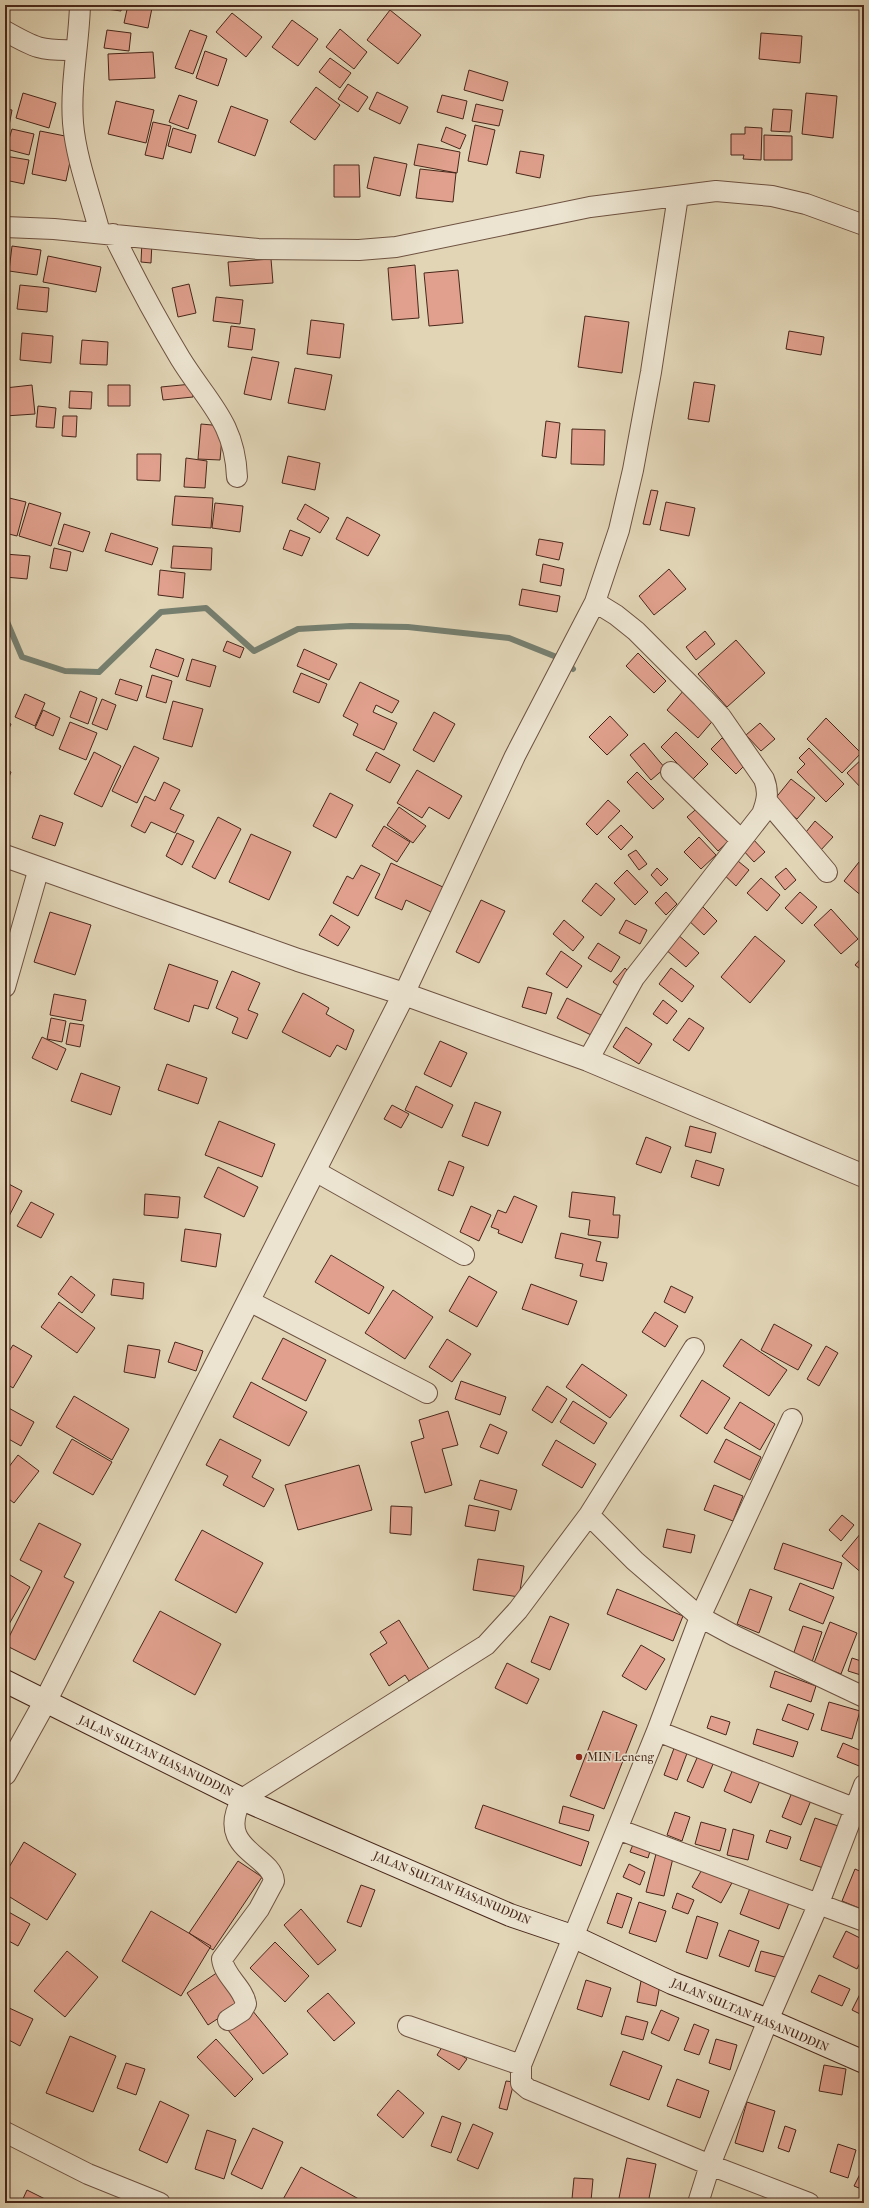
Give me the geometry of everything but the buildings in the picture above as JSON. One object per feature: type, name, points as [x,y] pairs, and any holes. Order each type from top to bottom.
[{"type":"street","points":[[80,5],[79,33],[76,50],[74,126],[107,234],[187,369],[210,400],[229,432],[236,459],[237,477]]},
{"type":"street","points":[[5,31],[33,47],[50,50],[76,50]]},
{"type":"street","points":[[5,227],[107,234],[258,249],[359,250],[396,247],[590,207],[716,192],[772,196],[806,204],[864,225]]},
{"type":"street","points":[[5,1774],[45,1702],[315,1171],[404,994],[515,756],[595,602],[619,530],[633,470],[651,372],[678,196]]},
{"type":"street","points":[[588,1060],[634,978],[762,814],[767,801],[767,788],[764,779],[721,717],[636,631],[616,615],[595,602]]},
{"type":"street","points":[[671,772],[741,840]]},
{"type":"street","points":[[767,801],[827,872]]},
{"type":"street","points":[[5,856],[298,960],[404,994],[588,1060],[864,1176]]},
{"type":"street","points":[[5,987],[39,868]]},
{"type":"street","points":[[315,1171],[464,1255]]},
{"type":"street","points":[[249,1301],[427,1393]]},
{"type":"street","points":[[228,2020],[242,2011],[246,2004],[242,1991],[226,1969],[222,1959],[259,1909],[274,1881],[273,1876],[268,1869],[249,1853],[240,1841],[235,1817],[236,1810],[242,1799],[486,1645],[518,1610],[589,1515],[694,1348]]},
{"type":"street","points":[[792,1419],[700,1616],[657,1731],[572,1936],[521,2065],[521,2083],[528,2089],[710,2166],[809,2203]]},
{"type":"street","points":[[589,1515],[635,1561],[700,1616],[735,1636],[864,1697]]},
{"type":"street","name":"JALAN SULTAN HASANUDDIN","points":[[5,1682],[242,1799],[510,1915],[572,1936],[672,1983],[768,2020],[864,2062]]},
{"type":"street","points":[[657,1731],[859,1810]]},
{"type":"street","points":[[698,2203],[710,2166],[768,2020],[859,1810],[864,1785]]},
{"type":"street","points":[[616,1829],[864,1920]]},
{"type":"street","points":[[408,2026],[521,2065]]},
{"type":"street","points":[[5,2132],[88,2174],[160,2203]]},
{"type":"waterway","points":[[5,617],[22,657],[65,671],[99,672],[161,612],[206,608],[254,651],[298,629],[351,626],[408,627],[509,638],[564,660],[573,669]]},
{"type":"place","name":"MIN Leneng","points":[[579,1757]]}]
